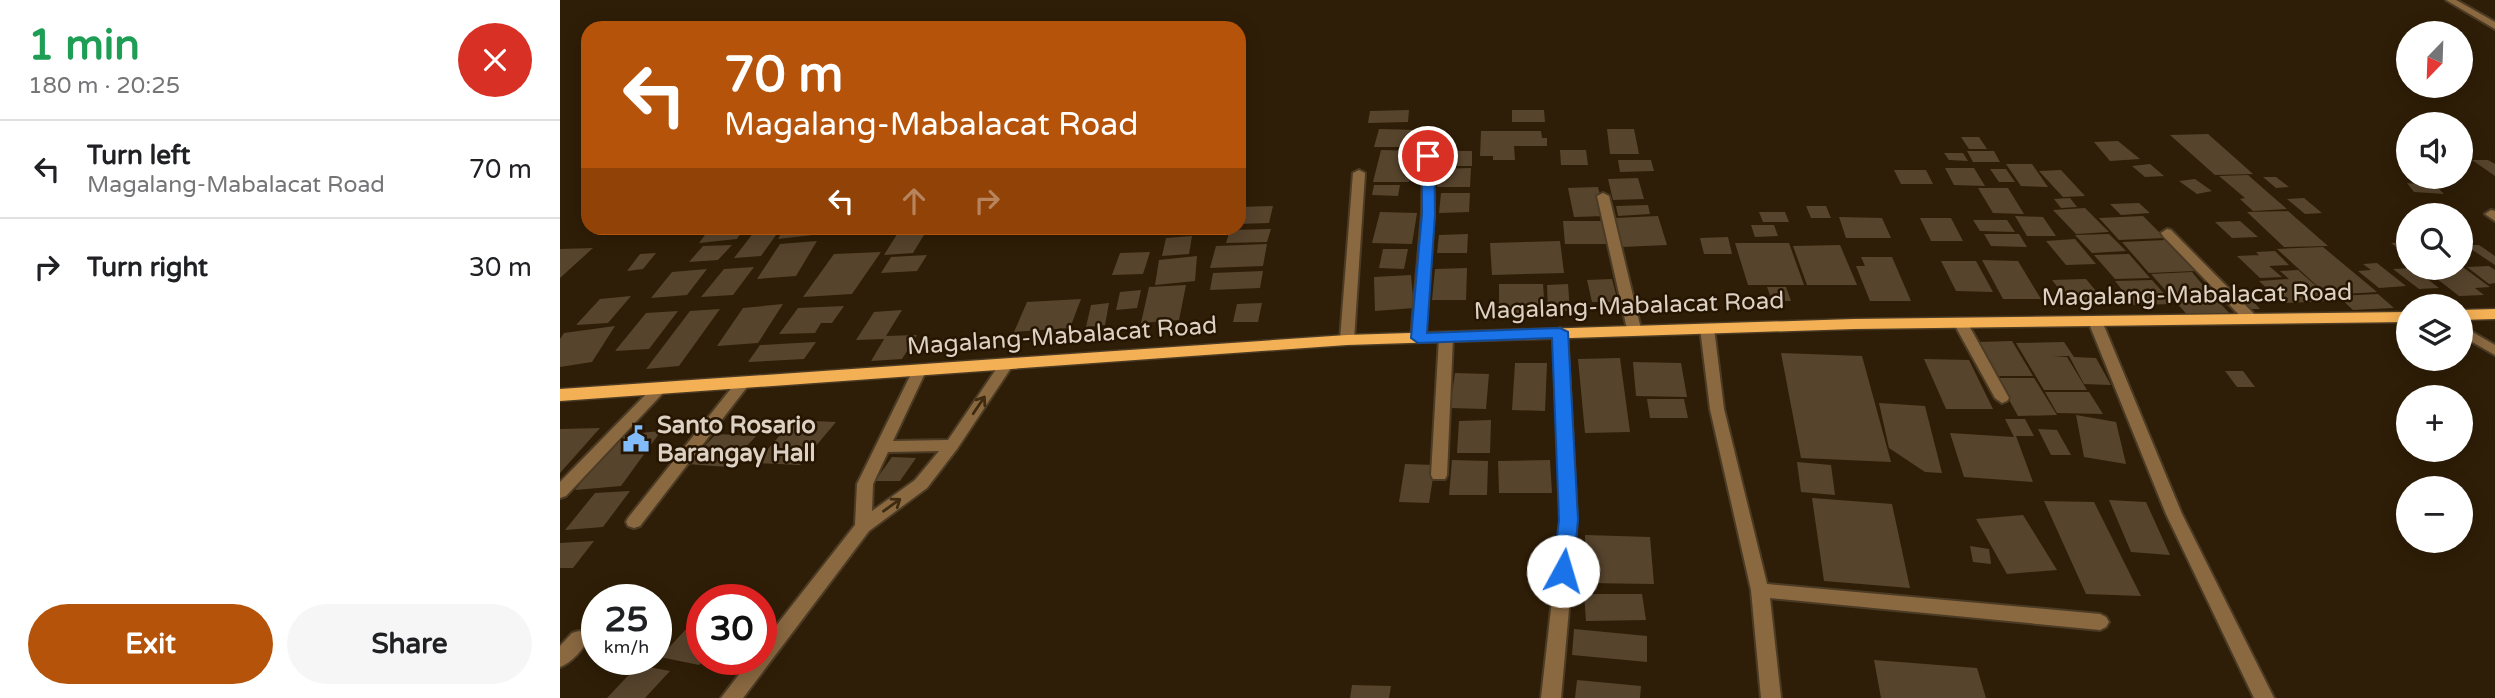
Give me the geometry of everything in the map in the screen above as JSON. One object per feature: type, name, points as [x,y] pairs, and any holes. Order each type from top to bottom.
[{"type":"main road","points":[[2473,315],[2495,314]]},
{"type":"main road","name":"Magalang-Mabalacat Road","points":[[560,395],[1347,340],[1634,329],[2396,317]]},
{"type":"street","points":[[2450,0],[2495,26]]},
{"type":"street","points":[[1418,338],[1428,214],[1428,156]]},
{"type":"street","points":[[1347,340],[1359,173]]},
{"type":"street","points":[[1604,196],[1634,329]]},
{"type":"street","points":[[2166,233],[2252,320]]},
{"type":"street","points":[[2095,321],[2174,514],[2264,698]]},
{"type":"street","points":[[1960,322],[2002,398]]},
{"type":"street","points":[[1707,328],[1717,408],[1760,590],[1771,698]]},
{"type":"street","points":[[1551,698],[1569,520],[1560,332]]},
{"type":"street","points":[[1439,475],[1446,337]]},
{"type":"street","points":[[2473,337],[2495,351]]},
{"type":"street","points":[[777,639],[863,526],[921,484],[953,445],[1006,365]]},
{"type":"street","points":[[863,526],[864,484],[919,371]]},
{"type":"street","points":[[634,522],[742,384]]},
{"type":"street","points":[[560,492],[658,390]]},
{"type":"street","points":[[883,447],[953,445]]},
{"type":"street","points":[[1760,590],[2099,622]]},
{"type":"street","points":[[560,659],[569,641]]},
{"type":"street","points":[[731,698],[749,675]]},
{"type":"building","points":[[1409,110],[1408,122],[1368,123],[1370,111]]},
{"type":"building","points":[[1512,110],[1544,110],[1545,122],[1512,122]]},
{"type":"building","points":[[1421,128],[1440,128],[1436,148],[1416,148]]},
{"type":"building","points":[[1379,129],[1417,130],[1414,147],[1374,147]]},
{"type":"building","points":[[1607,129],[1634,129],[1639,154],[1610,154]]},
{"type":"building","points":[[1481,131],[1541,131],[1542,138],[1547,138],[1547,146],[1514,146],[1515,160],[1493,160],[1493,156],[1480,156]]},
{"type":"building","points":[[2208,134],[2253,174],[2215,175],[2170,135]]},
{"type":"building","points":[[1961,137],[1979,137],[1987,149],[1969,149]]},
{"type":"building","points":[[2118,141],[2140,159],[2110,161],[2094,142]]},
{"type":"building","points":[[1381,150],[1416,151],[1409,182],[1373,182]]},
{"type":"building","points":[[1560,150],[1586,150],[1588,165],[1561,165]]},
{"type":"building","points":[[1438,151],[1472,151],[1472,166],[1437,166]]},
{"type":"building","points":[[1967,151],[1994,151],[2000,162],[1973,162]]},
{"type":"building","points":[[1944,153],[1963,153],[1968,161],[1949,160]]},
{"type":"building","points":[[1618,160],[1651,160],[1654,171],[1620,172]]},
{"type":"building","points":[[2473,160],[2488,160],[2495,164],[2495,176]]},
{"type":"building","points":[[2006,164],[2032,164],[2048,187],[2021,186]]},
{"type":"building","points":[[2150,164],[2164,176],[2145,177],[2132,166]]},
{"type":"building","points":[[1471,168],[1470,187],[1437,187],[1439,169]]},
{"type":"building","points":[[1945,168],[1974,168],[1985,186],[1954,185]]},
{"type":"building","points":[[1990,169],[2006,169],[2015,182],[1999,182]]},
{"type":"building","points":[[1894,170],[1926,170],[1933,184],[1901,184]]},
{"type":"building","points":[[2061,170],[2085,196],[2063,197],[2039,171]]},
{"type":"building","points":[[2248,175],[2287,209],[2253,211],[2240,199],[2245,198],[2219,176]]},
{"type":"building","points":[[2263,177],[2276,177],[2289,187],[2276,188]]},
{"type":"building","points":[[1638,178],[1644,199],[1613,200],[1608,179]]},
{"type":"building","points":[[2195,179],[2212,191],[2197,194],[2179,181]]},
{"type":"building","points":[[1374,185],[1400,185],[1398,196],[1372,195]]},
{"type":"building","points":[[1598,187],[1605,216],[1574,217],[1568,188]]},
{"type":"building","points":[[1978,188],[2008,188],[2024,214],[1993,213]]},
{"type":"building","points":[[2412,189],[2439,189],[2444,194],[2414,192]]},
{"type":"building","points":[[1441,193],[1470,193],[1469,212],[1439,213]]},
{"type":"building","points":[[2070,198],[2077,207],[2061,208],[2054,199]]},
{"type":"building","points":[[2304,198],[2322,213],[2305,214],[2287,199]]},
{"type":"building","points":[[2139,203],[2150,213],[2121,215],[2110,204]]},
{"type":"building","points":[[1648,205],[1650,214],[1618,216],[1616,206]]},
{"type":"building","points":[[1273,206],[1269,223],[1246,224],[1246,207]]},
{"type":"building","points":[[1806,206],[1826,206],[1831,218],[1811,218]]},
{"type":"building","points":[[2085,208],[2109,232],[2076,234],[2053,210]]},
{"type":"building","points":[[2288,211],[2328,246],[2284,247],[2247,212]]},
{"type":"building","points":[[1380,212],[1417,213],[1412,244],[1372,243]]},
{"type":"building","points":[[1759,212],[1785,212],[1789,222],[1763,222]]},
{"type":"building","points":[[1658,216],[1667,245],[1622,247],[1615,218]]},
{"type":"building","points":[[2015,216],[2043,217],[2056,236],[2027,236]]},
{"type":"building","points":[[2143,216],[2165,238],[2119,240],[2099,218]]},
{"type":"building","points":[[1839,217],[1882,218],[1891,238],[1846,238]]},
{"type":"building","points":[[1920,218],[1951,218],[1963,241],[1931,241]]},
{"type":"building","points":[[1973,220],[2007,220],[2015,232],[1980,231]]},
{"type":"building","points":[[1563,221],[1605,221],[1608,244],[1565,244]]},
{"type":"building","points":[[2240,221],[2258,237],[2232,238],[2215,222]]},
{"type":"building","points":[[1751,225],[1774,225],[1778,236],[1755,237]]},
{"type":"building","points":[[1271,229],[1267,242],[1226,243],[1228,235],[1246,235],[1246,230]]},
{"type":"building","points":[[1468,234],[1467,253],[1437,253],[1439,235]]},
{"type":"building","points":[[1984,234],[2019,234],[2027,247],[1991,246]]},
{"type":"building","points":[[2109,234],[2126,251],[2092,253],[2075,235]]},
{"type":"building","points":[[705,235],[740,235],[737,239],[699,243]]},
{"type":"building","points":[[752,235],[776,235],[761,256],[734,258]]},
{"type":"building","points":[[780,235],[812,235],[778,239]]},
{"type":"building","points":[[896,235],[924,235],[913,253],[884,255]]},
{"type":"building","points":[[1192,236],[1189,254],[1162,256],[1166,238]]},
{"type":"building","points":[[1728,237],[1732,254],[1704,254],[1700,238]]},
{"type":"building","points":[[2075,239],[2096,264],[2066,265],[2046,241]]},
{"type":"building","points":[[2165,240],[2195,271],[2149,273],[2122,242]]},
{"type":"building","points":[[817,241],[796,276],[757,279],[780,244]]},
{"type":"building","points":[[1560,241],[1564,273],[1492,275],[1490,243]]},
{"type":"building","points":[[1735,243],[1789,243],[1804,285],[1748,285]]},
{"type":"building","points":[[1267,244],[1263,266],[1210,268],[1216,246]]},
{"type":"building","points":[[732,245],[718,260],[689,262],[703,246]]},
{"type":"building","points":[[1840,245],[1857,285],[1807,285],[1793,246]]},
{"type":"building","points":[[2473,245],[2479,245],[2495,256],[2495,265],[2473,250]]},
{"type":"building","points":[[2323,247],[2377,292],[2327,295],[2277,249]]},
{"type":"building","points":[[593,248],[560,278],[560,249]]},
{"type":"building","points":[[1383,249],[1408,249],[1404,269],[1379,268]]},
{"type":"building","points":[[2275,251],[2289,265],[2269,266],[2282,277],[2260,278],[2237,256],[2259,255],[2256,252]]},
{"type":"building","points":[[881,252],[852,294],[803,297],[834,254]]},
{"type":"building","points":[[1150,252],[1143,274],[1112,275],[1120,253]]},
{"type":"building","points":[[656,253],[643,269],[627,271],[640,254]]},
{"type":"building","points":[[2129,254],[2150,278],[2115,279],[2094,255]]},
{"type":"building","points":[[927,255],[917,271],[881,273],[891,257]]},
{"type":"building","points":[[1197,256],[1195,281],[1155,285],[1159,260]]},
{"type":"building","points":[[1861,257],[1892,257],[1911,301],[1870,301],[1856,266],[1865,266]]},
{"type":"building","points":[[1982,260],[2018,261],[2041,299],[2003,299]]},
{"type":"building","points":[[1941,261],[1976,261],[1993,292],[1956,291]]},
{"type":"building","points":[[2377,263],[2406,286],[2379,288],[2358,271],[2371,270],[2363,264]]},
{"type":"building","points":[[2489,266],[2495,270],[2495,283],[2489,284],[2473,272],[2473,267]]},
{"type":"building","points":[[754,267],[733,295],[701,297],[724,269]]},
{"type":"building","points":[[1467,268],[1466,300],[1432,300],[1435,269]]},
{"type":"building","points":[[707,269],[687,295],[651,298],[672,272]]},
{"type":"building","points":[[2298,270],[2333,301],[2283,303],[2259,281],[2289,279],[2280,271]]},
{"type":"building","points":[[1263,271],[1260,288],[1210,290],[1213,273]]},
{"type":"building","points":[[2192,272],[2232,316],[2190,318],[2151,274]]},
{"type":"building","points":[[1411,275],[1414,308],[1375,311],[1374,277]]},
{"type":"building","points":[[2473,275],[2490,287],[2475,288],[2484,295],[2456,294],[2438,280],[2473,280]]},
{"type":"building","points":[[1612,279],[1618,302],[1592,302],[1587,280]]},
{"type":"building","points":[[2086,279],[2106,303],[2071,304],[2052,280]]},
{"type":"building","points":[[2152,280],[2173,304],[2134,305],[2115,281]]},
{"type":"building","points":[[2407,280],[2429,280],[2439,288],[2419,289]]},
{"type":"building","points":[[1499,284],[1543,284],[1545,314],[1499,314]]},
{"type":"building","points":[[1568,284],[1570,311],[1548,311],[1547,285]]},
{"type":"building","points":[[1186,285],[1179,320],[1141,323],[1149,287]]},
{"type":"building","points":[[1767,287],[1786,287],[1791,301],[1772,301]]},
{"type":"building","points":[[1141,290],[1137,308],[1116,310],[1120,292]]},
{"type":"building","points":[[2378,294],[2394,308],[2353,310],[2338,296]]},
{"type":"building","points":[[631,296],[608,323],[576,325],[600,299]]},
{"type":"building","points":[[2233,297],[2249,297],[2260,309],[2244,309]]},
{"type":"building","points":[[1081,299],[1070,328],[1014,332],[1027,302]]},
{"type":"building","points":[[1109,303],[1105,325],[1086,327],[1091,305]]},
{"type":"building","points":[[1262,303],[1258,322],[1233,322],[1237,304]]},
{"type":"building","points":[[783,304],[758,343],[717,346],[743,308]]},
{"type":"building","points":[[844,306],[832,323],[821,323],[815,333],[779,334],[798,308]]},
{"type":"building","points":[[720,309],[679,366],[646,369],[690,311]]},
{"type":"building","points":[[902,310],[884,339],[856,340],[874,312]]},
{"type":"building","points":[[678,311],[649,349],[615,351],[646,313]]},
{"type":"building","points":[[615,326],[592,362],[560,367],[560,339],[564,333]]},
{"type":"building","points":[[917,335],[902,359],[871,361],[886,336]]},
{"type":"building","points":[[2012,341],[2033,376],[1996,376],[1977,342]]},
{"type":"building","points":[[816,342],[804,359],[748,362],[760,345]]},
{"type":"building","points":[[2064,342],[2074,357],[2096,358],[2111,385],[2084,384],[2069,356],[2053,356],[2067,357],[2087,390],[2044,390],[2016,343]]},
{"type":"building","points":[[1781,353],[1862,356],[1891,462],[1801,458]]},
{"type":"building","points":[[1620,358],[1630,432],[1585,433],[1578,359]]},
{"type":"building","points":[[1924,359],[1969,360],[1993,409],[1946,409]]},
{"type":"building","points":[[1633,362],[1681,363],[1687,397],[1636,396]]},
{"type":"building","points":[[1515,363],[1547,363],[1545,411],[1512,410]]},
{"type":"building","points":[[2225,371],[2243,371],[2255,387],[2237,387]]},
{"type":"building","points":[[1455,373],[1489,374],[1486,409],[1450,408]]},
{"type":"building","points":[[1997,378],[2034,378],[2057,415],[2018,416]]},
{"type":"building","points":[[2045,392],[2089,392],[2103,414],[2057,413]]},
{"type":"building","points":[[1647,399],[1684,399],[1688,418],[1650,418]]},
{"type":"building","points":[[1879,403],[1925,406],[1942,473],[1925,472],[1889,448]]},
{"type":"building","points":[[2076,415],[2116,422],[2126,464],[2084,457]]},
{"type":"building","points":[[2005,419],[2025,419],[2034,436],[2016,436],[2033,482],[1964,477],[1950,433],[2014,437]]},
{"type":"building","points":[[793,420],[836,422],[800,465],[756,463]]},
{"type":"building","points":[[1491,420],[1490,453],[1457,453],[1459,421]]},
{"type":"building","points":[[600,428],[560,473],[560,429]]},
{"type":"building","points":[[2038,429],[2057,430],[2071,455],[2051,455]]},
{"type":"building","points":[[661,431],[621,486],[575,490],[618,435]]},
{"type":"building","points":[[716,434],[756,436],[728,467],[687,464]]},
{"type":"building","points":[[892,457],[916,458],[900,481],[875,481]]},
{"type":"building","points":[[1452,460],[1488,461],[1487,495],[1449,495]]},
{"type":"building","points":[[1550,460],[1552,493],[1499,493],[1498,461]]},
{"type":"building","points":[[1797,462],[1831,465],[1835,495],[1801,492]]},
{"type":"building","points":[[1405,464],[1435,465],[1429,503],[1399,502]]},
{"type":"building","points":[[630,491],[603,527],[565,530],[595,493]]},
{"type":"building","points":[[1812,498],[1892,504],[1910,588],[1824,581]]},
{"type":"building","points":[[2109,500],[2146,502],[2170,555],[2131,552]]},
{"type":"building","points":[[2044,501],[2094,502],[2141,596],[2086,594]]},
{"type":"building","points":[[2023,515],[2057,570],[2007,574],[1976,519]]},
{"type":"building","points":[[1585,535],[1650,537],[1654,584],[1585,583]]},
{"type":"building","points":[[594,541],[573,568],[560,568],[560,543]]},
{"type":"building","points":[[1970,546],[1989,549],[1991,564],[1973,562]]},
{"type":"building","points":[[1584,594],[1642,594],[1646,620],[1586,621]]},
{"type":"building","points":[[686,629],[686,662],[672,659],[672,644]]},
{"type":"building","points":[[1574,629],[1647,636],[1647,662],[1572,655]]},
{"type":"building","points":[[1874,660],[1977,668],[1986,698],[1881,698]]},
{"type":"building","points":[[629,675],[666,675],[645,698],[607,698]]},
{"type":"building","points":[[1577,680],[1641,686],[1640,698],[1575,698]]},
{"type":"building","points":[[1352,685],[1391,686],[1389,698],[1350,698]]},
{"type":"place","name":"Santo Rosario Barangay Hall","points":[[636,439]]},
{"type":"route","points":[[1428,156],[1428,214],[1418,338],[1560,332],[1569,520],[1563,571]]}]
